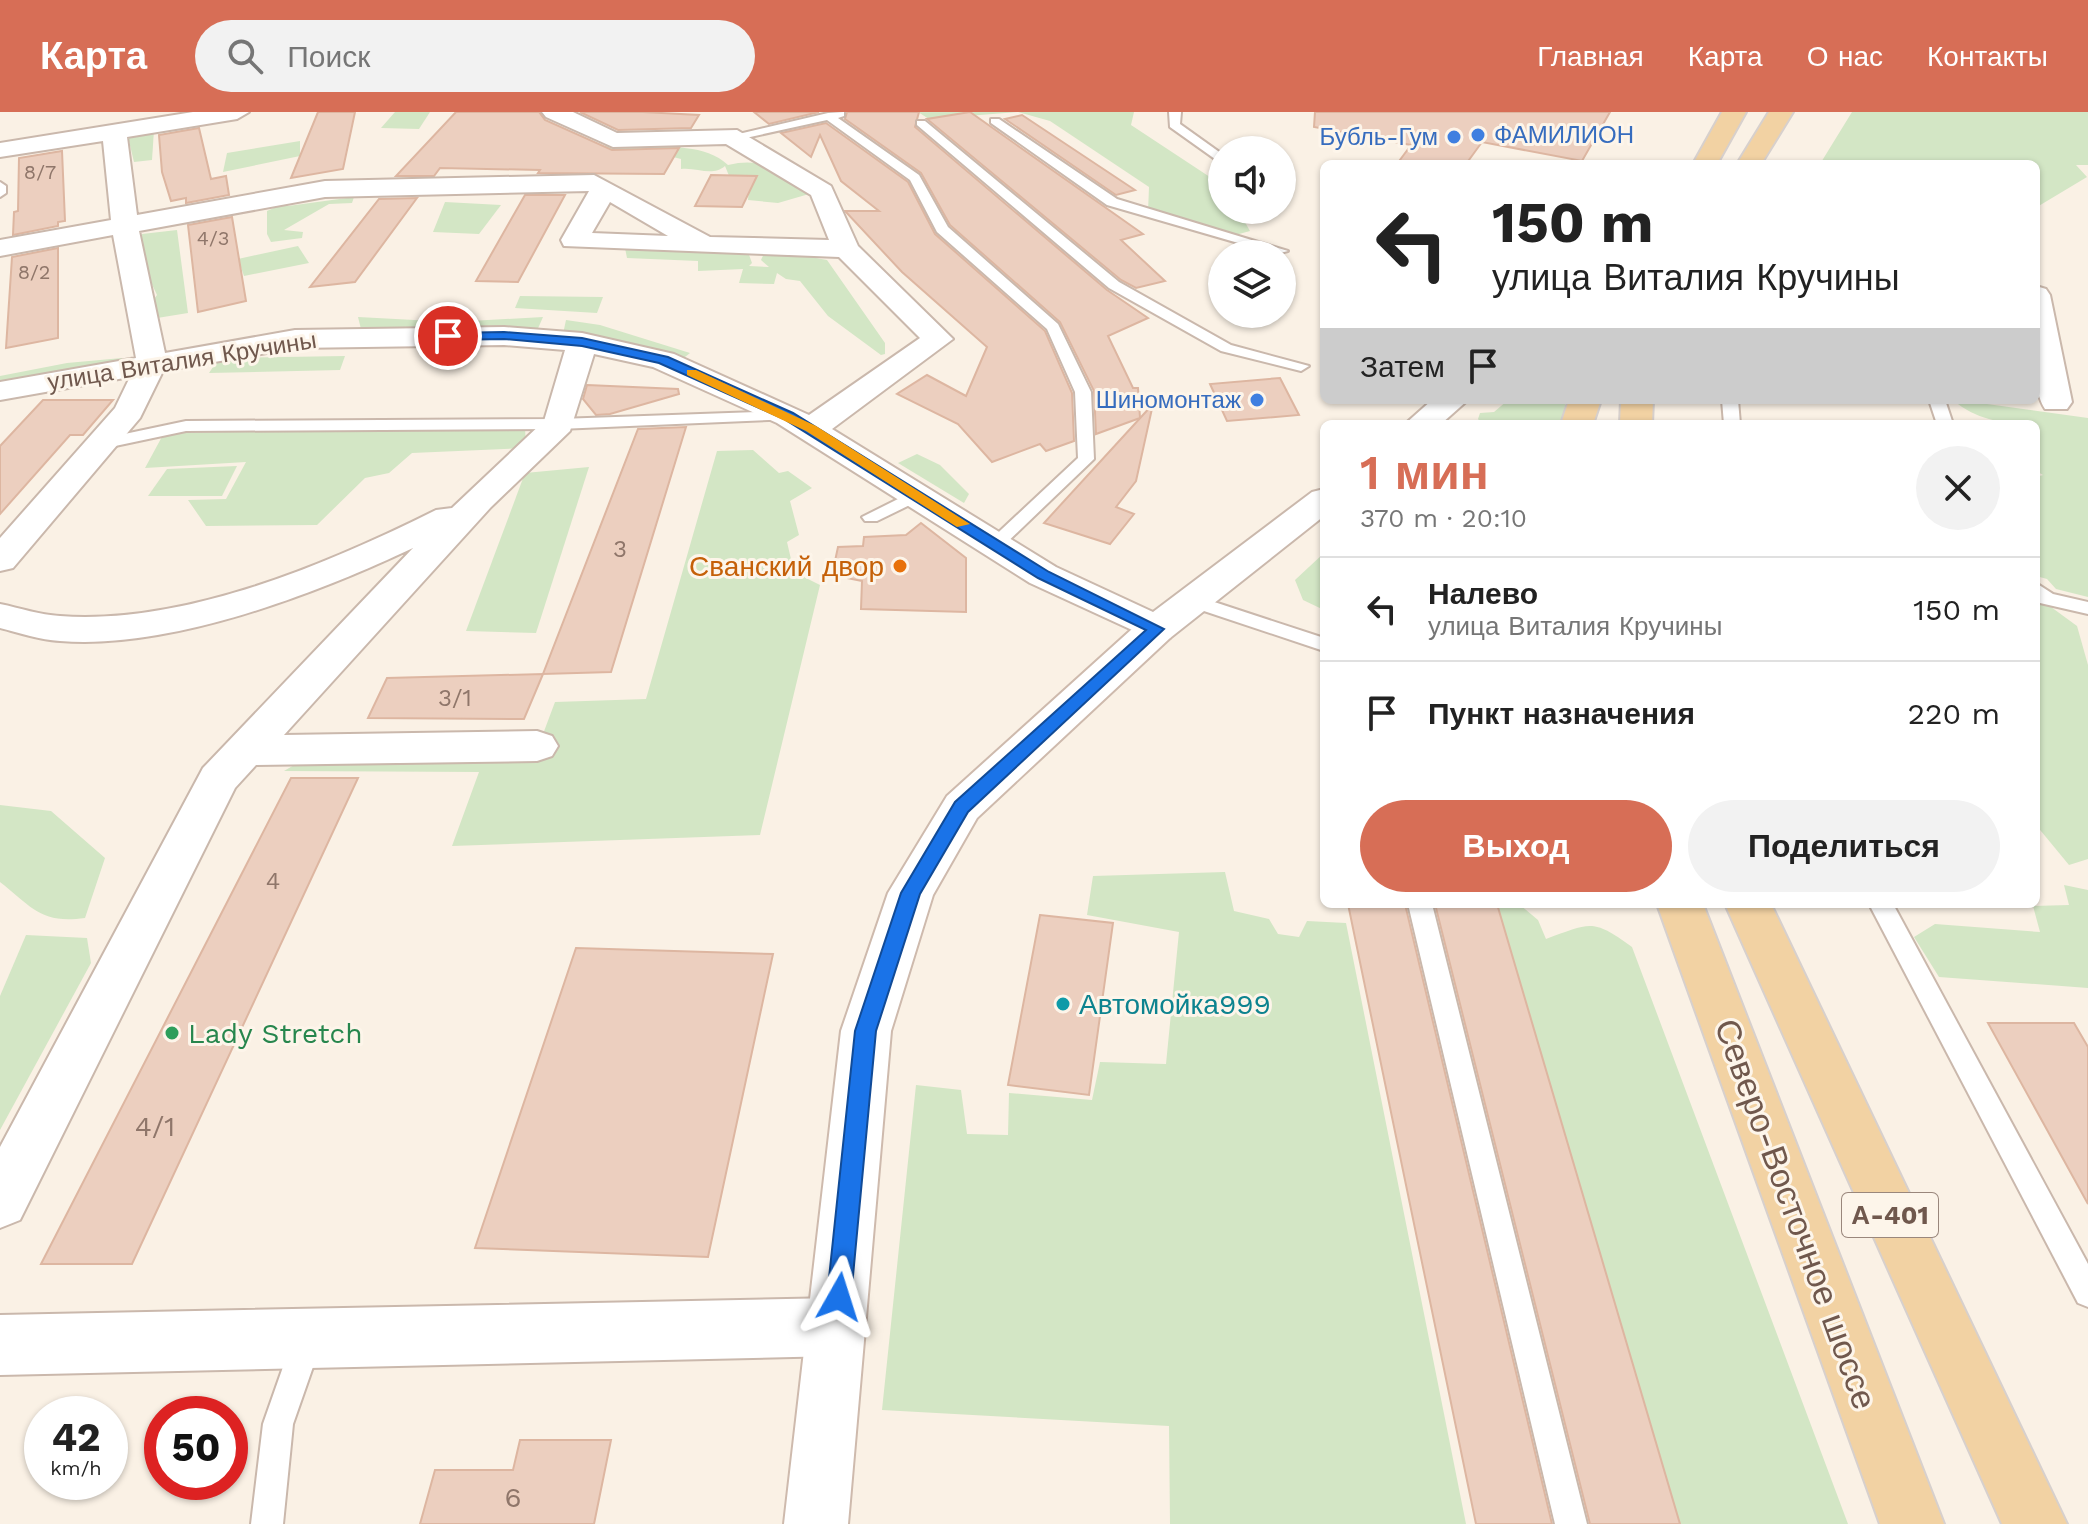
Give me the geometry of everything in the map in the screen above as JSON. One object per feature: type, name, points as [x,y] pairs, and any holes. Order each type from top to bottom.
[{"type":"main road","points":[[1707,160],[1734,112]]},
{"type":"main road","points":[[1751,160],[1781,112]]},
{"type":"main road","name":"Северо-Восточное шоссе","points":[[1681,908],[1912,1524]]},
{"type":"main road","name":"А-401","points":[[1749,908],[1761,940],[2035,1524]]},
{"type":"street","points":[[0,150],[114,129],[237,112]]},
{"type":"street","points":[[554,112],[613,140],[724,138],[822,191],[846,249],[938,339],[800,422]]},
{"type":"street","points":[[708,112],[724,138]]},
{"type":"street","points":[[0,560],[129,411],[152,363],[125,226],[114,129]]},
{"type":"street","points":[[0,248],[325,189],[594,183],[704,245]]},
{"type":"street","points":[[605,189],[574,240],[846,249]]},
{"type":"street","name":"улица Виталия Кручины","points":[[5,394],[152,363],[295,339],[504,336],[582,342],[663,360],[800,422],[1043,575],[1175,615]]},
{"type":"street","points":[[2040,337],[2046,400],[2088,407]]},
{"type":"street","points":[[0,1202],[218,779],[479,500],[559,424],[582,342]]},
{"type":"street","points":[[1425,420],[1441,404]]},
{"type":"street","points":[[0,616],[63,629],[179,617],[291,588],[386,549],[479,500]]},
{"type":"street","points":[[816,1524],[866,1031],[911,893],[962,807],[1175,615],[1320,502]]},
{"type":"street","points":[[245,750],[537,746]]},
{"type":"street","points":[[0,1345],[836,1327]]},
{"type":"lane","points":[[724,138],[849,112]]},
{"type":"lane","points":[[1175,112],[1174,125],[1208,150]]},
{"type":"lane","points":[[828,116],[915,178],[942,229],[1053,327],[1083,392],[1086,459],[995,544]]},
{"type":"lane","points":[[995,121],[1112,202],[1243,240]]},
{"type":"lane","points":[[921,123],[1114,285],[1226,348],[1301,366]]},
{"type":"lane","points":[[0,186],[0,193]]},
{"type":"lane","points":[[101,444],[186,426],[800,422]]},
{"type":"lane","points":[[871,517],[916,495]]},
{"type":"lane","points":[[2040,593],[2047,599],[2088,608]]},
{"type":"lane","points":[[1175,615],[1320,644]]},
{"type":"lane","points":[[1421,908],[1571,1524]]},
{"type":"lane","points":[[1883,908],[2088,1293]]},
{"type":"lane","points":[[267,1524],[278,1424],[307,1340]]},
{"type":"green space","points":[[395,112],[430,112],[419,129],[381,128]]},
{"type":"green space","points":[[918,112],[1018,112],[929,119]]},
{"type":"green space","points":[[1018,112],[1134,112],[1131,125],[1208,176],[1208,224],[1246,224],[1250,231],[1232,236],[1148,212],[1149,187],[1050,121]]},
{"type":"green space","points":[[1852,112],[2088,112],[2088,165],[2076,165],[2087,177],[2040,205],[2040,160],[1822,160]]},
{"type":"green space","points":[[154,130],[152,160],[134,162],[127,133]]},
{"type":"green space","points":[[300,141],[300,156],[223,172],[227,153]]},
{"type":"green space","points":[[639,141],[698,150],[728,165],[763,164],[782,173],[809,194],[778,203],[748,200],[749,188],[732,183],[725,166],[715,171],[681,169],[681,159],[665,155],[602,151],[607,143]]},
{"type":"green space","points":[[354,197],[352,203],[329,204],[284,230],[303,232],[302,238],[271,242],[267,234],[267,211],[285,203],[288,206]]},
{"type":"green space","points":[[445,202],[501,205],[479,234],[433,232]]},
{"type":"green space","points":[[177,230],[188,313],[151,319],[152,302],[157,295],[135,248],[142,234]]},
{"type":"green space","points":[[298,246],[309,263],[244,276],[238,259]]},
{"type":"green space","points":[[625,248],[748,252],[752,263],[749,266],[769,267],[761,260],[766,249],[827,260],[885,343],[885,354],[881,355],[828,316],[800,281],[786,279],[777,273],[774,284],[739,283],[743,269],[698,271],[698,261],[627,258]]},
{"type":"green space","points":[[520,296],[603,297],[597,313],[515,308]]},
{"type":"green space","points":[[358,317],[452,322],[543,317],[536,333],[362,333]]},
{"type":"green space","points":[[566,320],[600,325],[690,353],[680,361],[563,334]]},
{"type":"green space","points":[[345,356],[340,370],[209,373],[219,358]]},
{"type":"green space","points":[[122,358],[124,365],[0,390],[0,376],[67,363]]},
{"type":"green space","points":[[1503,404],[1565,404],[1563,420],[1478,419],[1480,413],[1494,412]]},
{"type":"green space","points":[[1958,404],[1987,404],[2088,418],[2088,597],[2056,589],[2047,579],[2040,577],[2040,476],[2043,475],[2040,473],[2040,420],[1995,420]]},
{"type":"green space","points":[[525,427],[526,448],[412,453],[389,473],[365,478],[317,525],[206,526],[188,500],[226,499],[246,462],[145,468],[164,433]]},
{"type":"green space","points":[[753,450],[779,473],[788,471],[812,488],[790,501],[799,535],[787,542],[794,572],[820,585],[760,835],[452,846],[479,772],[284,771],[330,744],[540,742],[555,702],[646,699],[717,451]]},
{"type":"green space","points":[[917,454],[940,465],[969,494],[964,503],[898,463]]},
{"type":"green space","points":[[237,466],[222,496],[148,496],[167,469]]},
{"type":"green space","points":[[589,467],[536,633],[466,631],[525,473]]},
{"type":"green space","points":[[1320,557],[1320,608],[1303,600],[1295,580]]},
{"type":"green space","points":[[2040,599],[2077,626],[2088,665],[2088,859],[2069,865],[2040,830]]},
{"type":"green space","points":[[0,805],[51,811],[105,858],[85,918],[58,919],[47,916],[0,882]]},
{"type":"green space","points":[[1225,872],[1234,911],[1269,919],[1278,934],[1299,937],[1307,921],[1346,923],[1466,1524],[1170,1524],[1169,1426],[882,1410],[916,1085],[961,1090],[967,1134],[1008,1135],[1009,1093],[1092,1100],[1100,1062],[1166,1064],[1179,932],[1087,915],[1093,876]]},
{"type":"green space","points":[[2064,885],[2088,890],[2088,988],[1939,977],[1914,937],[1935,924],[2040,932],[2034,908],[2069,905]]},
{"type":"green space","points":[[1498,908],[1524,908],[1538,920],[1546,939],[1591,926],[1608,931],[1632,947],[1848,1524],[1680,1524]]},
{"type":"green space","points":[[26,935],[87,938],[91,963],[0,1130],[0,996]]},
{"type":"building","points":[[318,112],[355,112],[343,169],[291,178]]},
{"type":"building","points":[[456,112],[539,112],[545,120],[612,150],[679,148],[664,174],[440,168],[434,176],[396,176]]},
{"type":"building","points":[[580,112],[699,115],[691,128],[618,130]]},
{"type":"building","points":[[754,112],[819,112],[769,124]]},
{"type":"building","points":[[847,112],[919,112],[915,127],[1107,290],[1148,318],[1108,336],[1133,388],[1138,388],[1140,418],[1096,434],[1094,391],[1060,322],[950,225],[921,173],[845,119]]},
{"type":"building","points":[[970,112],[1143,234],[1121,240],[1165,281],[1136,288],[1121,280],[927,119]]},
{"type":"building","name":"ФАМИЛИОН","points":[[1315,112],[1610,112],[1583,160],[1482,142],[1469,160],[1400,160],[1411,145],[1314,127]]},
{"type":"building","points":[[1022,115],[1135,190],[1116,195],[1005,119]]},
{"type":"building","points":[[826,123],[908,182],[935,234],[1045,331],[1072,393],[1074,441],[1046,451],[1040,444],[992,462],[958,424],[897,394],[927,375],[966,396],[987,347],[902,272],[845,211],[879,211],[841,181],[820,135],[811,157],[781,133]]},
{"type":"building","points":[[199,128],[211,179],[226,176],[229,195],[186,203],[186,198],[171,201],[162,172],[159,135]]},
{"type":"building","points":[[62,151],[65,221],[58,222],[58,226],[13,235],[14,212],[18,211],[19,158]]},
{"type":"building","points":[[711,175],[757,176],[742,207],[695,206]]},
{"type":"building","points":[[525,195],[565,195],[518,282],[476,281]]},
{"type":"building","points":[[417,198],[355,282],[310,287],[379,199]]},
{"type":"building","points":[[232,217],[246,301],[198,312],[188,225]]},
{"type":"building","points":[[58,248],[58,338],[6,348],[12,257]]},
{"type":"building","points":[[1280,378],[1299,415],[1227,421],[1210,384]]},
{"type":"building","points":[[587,385],[678,389],[679,394],[610,414],[596,415],[583,399]]},
{"type":"building","points":[[43,400],[113,400],[83,435],[70,435],[0,514],[0,446]]},
{"type":"building","points":[[1153,404],[1136,481],[1116,507],[1134,514],[1110,544],[1044,523]]},
{"type":"building","points":[[686,427],[611,672],[543,674],[638,429]]},
{"type":"building","name":"Сванский двор","points":[[921,523],[966,558],[966,612],[861,609],[862,581],[832,575],[838,547],[863,546],[864,537],[906,535]]},
{"type":"building","points":[[543,674],[524,719],[368,718],[387,678]]},
{"type":"building","points":[[291,778],[358,778],[132,1264],[41,1264]]},
{"type":"building","points":[[1349,908],[1406,908],[1552,1524],[1476,1524]]},
{"type":"building","points":[[1436,908],[1498,908],[1680,1524],[1590,1524]]},
{"type":"building","name":"Автомойка999","points":[[1040,915],[1113,923],[1089,1095],[1008,1085]]},
{"type":"building","points":[[576,948],[773,954],[708,1257],[475,1248]]},
{"type":"building","points":[[1988,1023],[2074,1023],[2088,1047],[2088,1204]]},
{"type":"building","points":[[520,1440],[611,1440],[594,1524],[420,1524],[435,1470],[513,1470]]},
{"type":"slow traffic","points":[[691,372],[788,416],[962,524]]},
{"type":"place","name":"ФАМИЛИОН","points":[[1478,135]]},
{"type":"place","name":"Бубль-Гум","points":[[1454,137]]},
{"type":"place","name":"Шиномонтаж","points":[[1257,400]]},
{"type":"place","name":"Сванский двор","points":[[900,566]]},
{"type":"place","name":"Автомойка999","points":[[1063,1004]]},
{"type":"place","name":"Lady Stretch","points":[[172,1033]]},
{"type":"route","points":[[448,336],[504,336],[582,342],[663,360],[788,416],[1043,575],[1156,629],[962,807],[911,893],[866,1031],[839,1297]]}]
